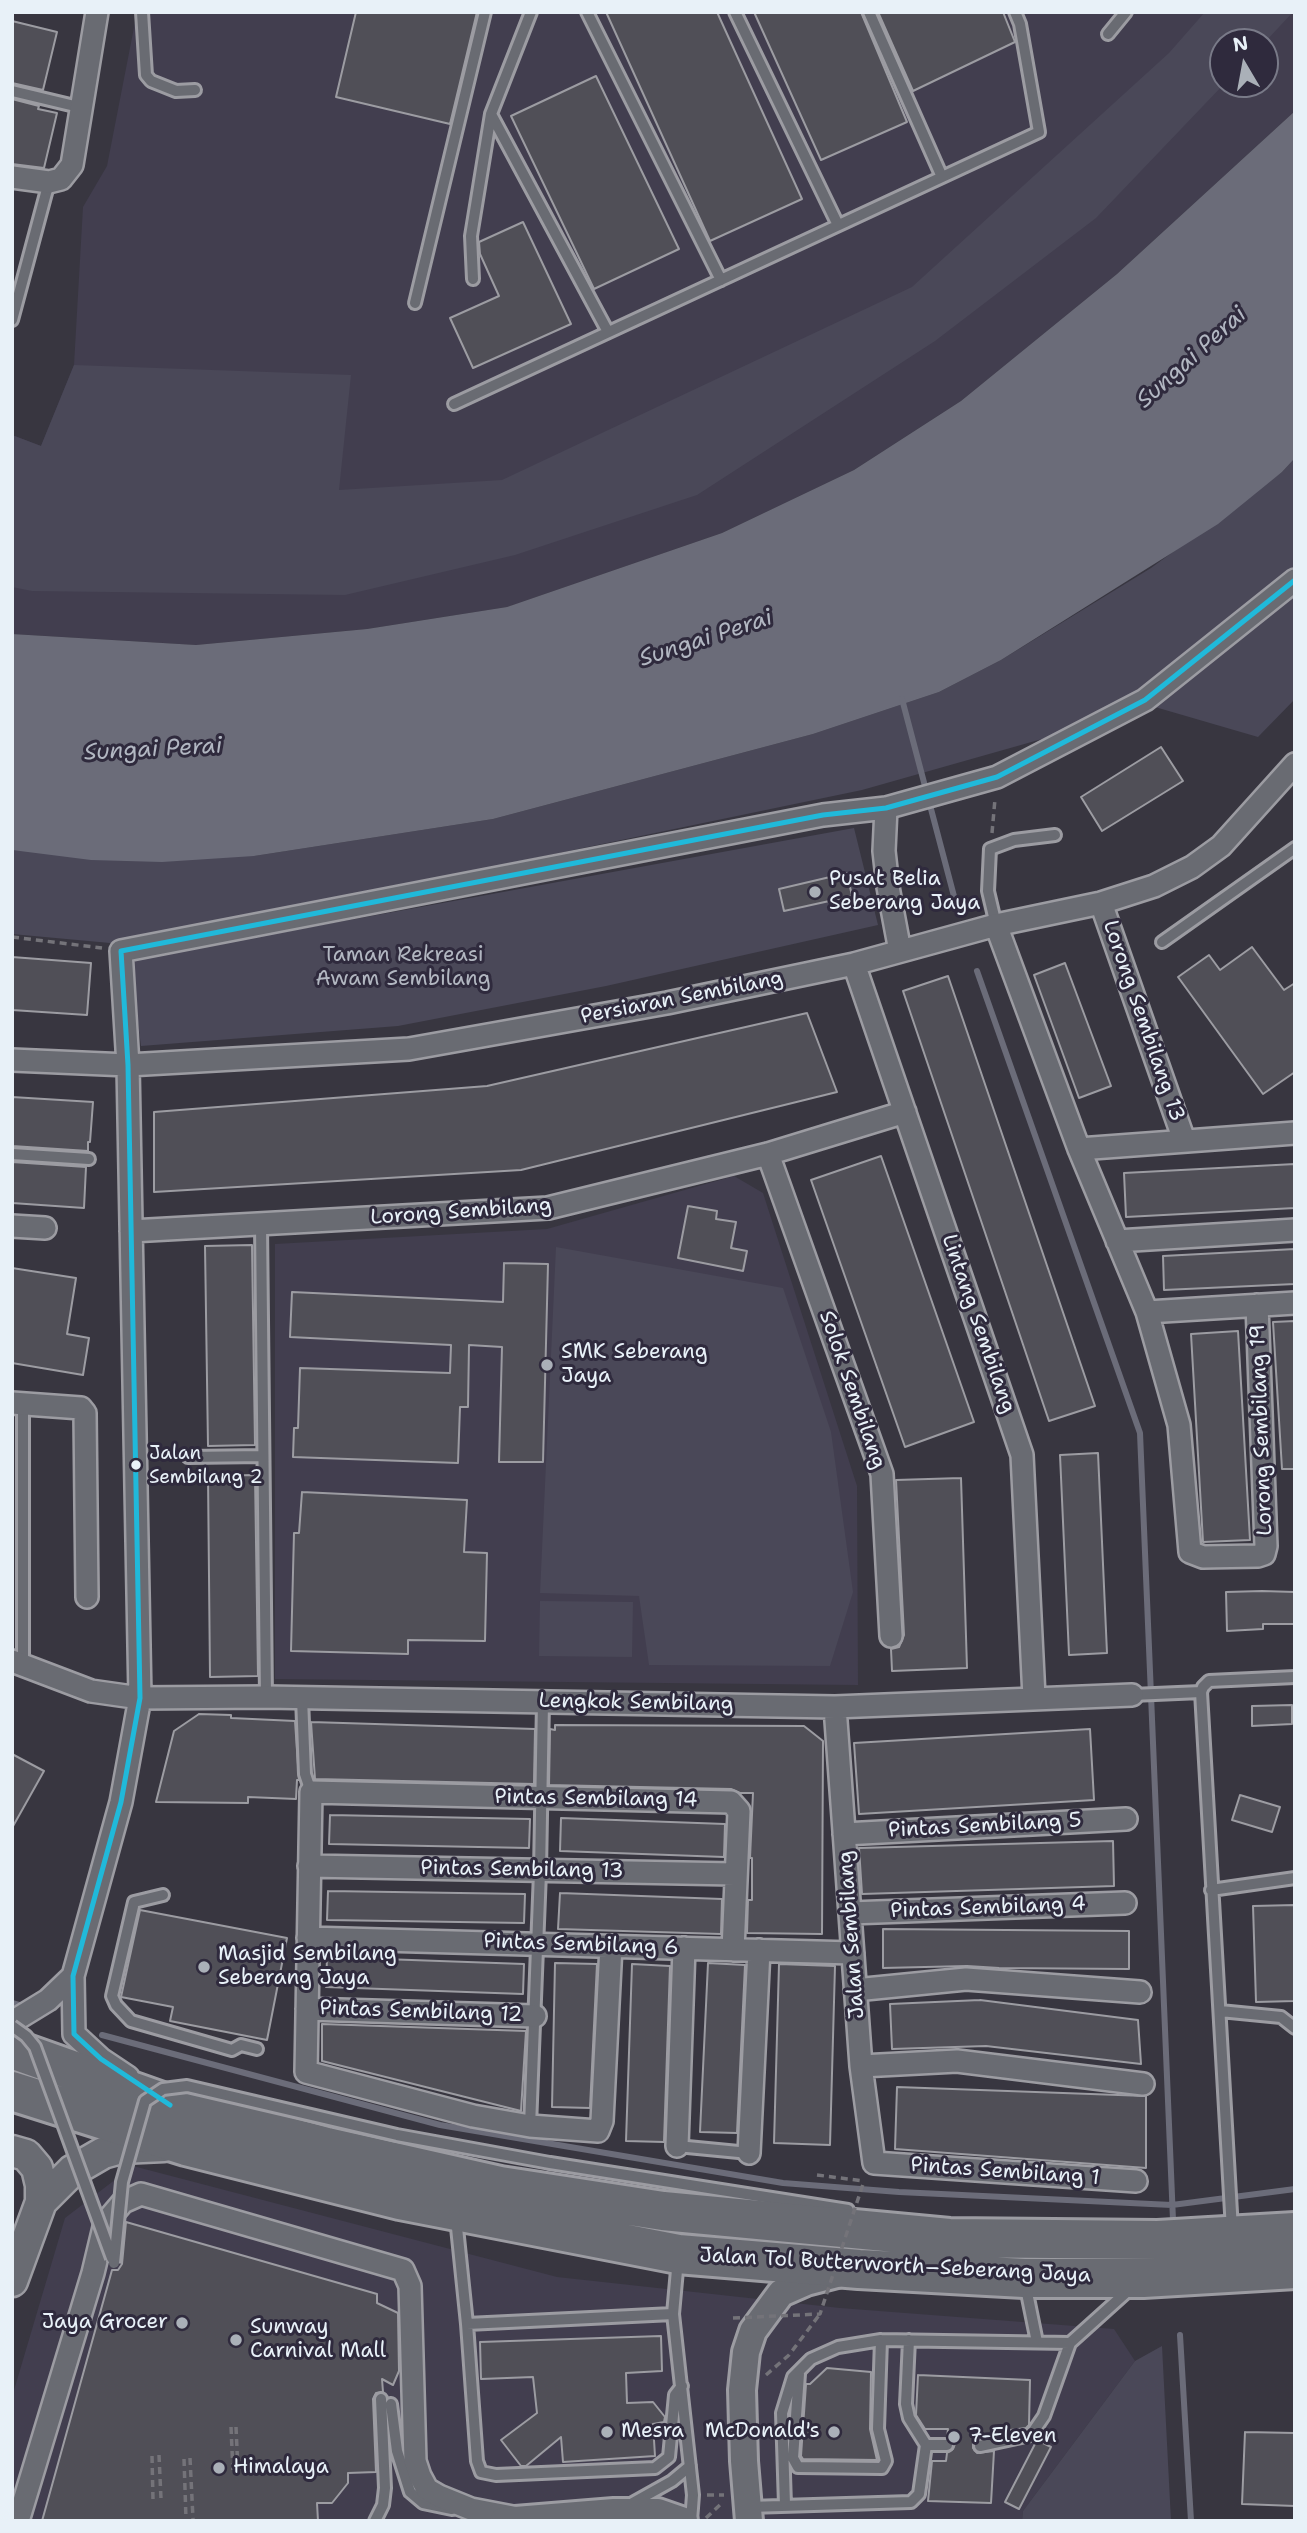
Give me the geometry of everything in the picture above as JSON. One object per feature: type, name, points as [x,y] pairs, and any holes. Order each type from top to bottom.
[{"type":"highway","name":"Jalan Tol Butterworth–Seberang Jaya","points":[[12,2049],[170,2105],[327,2147],[500,2186],[663,2211],[949,2238],[1158,2240],[1232,2225],[1295,2232]]},
{"type":"highway","name":"Jalan Tol Butterworth–Seberang Jaya","points":[[12,2091],[186,2147],[400,2200],[678,2254],[859,2269],[1024,2278],[1143,2277],[1295,2269]]},
{"type":"main road","points":[[41,2202],[72,2171],[103,2153],[153,2145],[186,2147]]},
{"type":"main road","points":[[12,2151],[26,2155],[37,2168],[41,2185],[41,2202],[12,2281]]},
{"type":"street","points":[[12,177],[49,182],[61,179],[72,165],[97,12]]},
{"type":"street","points":[[170,2105],[101,2059],[74,2034],[73,1976],[121,1802],[140,1698],[128,1065],[121,951],[810,818],[886,807],[997,777],[1145,700],[1295,580]]},
{"type":"street","name":"Persiaran Sembilang","points":[[12,1060],[128,1065],[409,1049],[667,1003],[854,964],[996,925],[1101,903],[1154,886],[1192,867],[1220,846],[1295,764]]},
{"type":"street","points":[[886,807],[884,851],[900,951]]},
{"type":"street","name":"Lorong Sembilang 13","points":[[1101,903],[1184,1140]]},
{"type":"street","points":[[996,925],[1079,1149],[1147,1312],[1295,1303]]},
{"type":"street","name":"Lintang Sembilang","points":[[854,964],[1022,1455],[1034,1698]]},
{"type":"street","name":"Lorong Sembilang","points":[[131,1231],[548,1209],[768,1154],[905,1112]]},
{"type":"street","points":[[1079,1149],[1295,1133]]},
{"type":"street","name":"Solok Sembilang","points":[[768,1154],[882,1474],[891,1636]]},
{"type":"street","points":[[12,1226],[45,1228]]},
{"type":"street","points":[[1117,1241],[1295,1230]]},
{"type":"street","name":"Lorong Sembilang 19","points":[[1147,1312],[1179,1425],[1190,1552],[1196,1555],[1258,1556],[1265,1554],[1266,1546],[1257,1305]]},
{"type":"street","points":[[18,1404],[81,1408],[85,1413],[87,1597]]},
{"type":"street","name":"Lengkok Sembilang","points":[[18,1663],[91,1690],[140,1698],[266,1697],[835,1707],[1132,1695]]},
{"type":"street","name":"Jalan Sembilang","points":[[835,1707],[861,2066],[874,2164]]},
{"type":"street","points":[[310,1792],[306,2072],[473,2116],[530,2126],[598,2131],[602,2121],[611,1946]]},
{"type":"street","name":"Pintas Sembilang 14","points":[[310,1792],[731,1802],[739,1811],[733,1950]]},
{"type":"street","name":"Pintas Sembilang 5","points":[[844,1834],[1126,1819]]},
{"type":"street","name":"Pintas Sembilang 13","points":[[309,1866],[735,1874]]},
{"type":"street","name":"Pintas Sembilang 4","points":[[850,1913],[1125,1903]]},
{"type":"street","name":"Pintas Sembilang 6","points":[[308,1938],[853,1953]]},
{"type":"street","points":[[677,2146],[684,1948]]},
{"type":"street","points":[[749,2153],[759,1950]]},
{"type":"street","points":[[12,2024],[48,2000],[73,1976]]},
{"type":"street","points":[[855,1990],[967,1979],[1140,1992]]},
{"type":"street","name":"Pintas Sembilang 12","points":[[307,2009],[535,2016]]},
{"type":"street","points":[[861,2066],[957,2062],[1143,2084]]},
{"type":"street","name":"Pintas Sembilang 1","points":[[874,2164],[1136,2181]]},
{"type":"street","points":[[18,2521],[93,2273],[105,2223],[123,2202],[141,2194],[403,2270],[410,2286],[415,2461],[427,2489],[471,2509],[511,2519],[658,2512],[684,2521]]},
{"type":"street","points":[[749,2514],[743,2390],[746,2352],[753,2330],[781,2293],[806,2282],[859,2269]]},
{"type":"lane","points":[[142,12],[146,75],[151,81],[176,91],[195,90]]},
{"type":"lane","points":[[415,303],[485,12]]},
{"type":"lane","points":[[587,12],[721,280]]},
{"type":"lane","points":[[735,12],[838,225]]},
{"type":"lane","points":[[869,12],[942,177]]},
{"type":"lane","points":[[454,404],[1039,132],[1020,24],[1015,12]]},
{"type":"lane","points":[[1108,34],[1126,12]]},
{"type":"lane","points":[[473,279],[471,236],[491,114],[532,13]]},
{"type":"lane","points":[[12,91],[83,108]]},
{"type":"lane","points":[[491,114],[608,332]]},
{"type":"lane","points":[[12,320],[49,182]]},
{"type":"lane","points":[[996,925],[988,891],[990,849],[1014,840],[1055,835]]},
{"type":"lane","points":[[1162,942],[1295,848]]},
{"type":"lane","points":[[12,1154],[89,1159]]},
{"type":"lane","points":[[261,1225],[266,1697]]},
{"type":"lane","points":[[18,1404],[18,1663]]},
{"type":"lane","points":[[188,1457],[263,1456]]},
{"type":"lane","points":[[1232,2225],[1201,1692],[1209,1681],[1295,1677]]},
{"type":"lane","points":[[1132,1695],[1201,1692]]},
{"type":"lane","points":[[302,1698],[305,1774],[310,1792]]},
{"type":"lane","points":[[530,2126],[540,1872],[543,1702]]},
{"type":"lane","points":[[1211,1890],[1295,1878]]},
{"type":"lane","points":[[163,1895],[134,1902],[112,1996],[116,2006],[131,2021],[232,2050],[241,2045],[257,2049]]},
{"type":"lane","points":[[1220,2011],[1281,2017],[1295,2028]]},
{"type":"lane","points":[[12,2024],[35,2047],[114,2263],[122,2182],[145,2101],[163,2089],[187,2086],[397,2135],[550,2163],[862,2212]]},
{"type":"lane","points":[[677,2146],[749,2153]]},
{"type":"lane","points":[[455,2211],[477,2461],[481,2472],[496,2475],[654,2468],[669,2457],[675,2395],[682,2386]]},
{"type":"lane","points":[[957,2227],[1038,2239]]},
{"type":"lane","points":[[678,2254],[673,2315],[693,2494],[691,2521]]},
{"type":"lane","points":[[980,2446],[1031,2435],[1044,2416],[1070,2343],[1143,2277]]},
{"type":"lane","points":[[1024,2278],[1037,2342]]},
{"type":"lane","points":[[467,2324],[673,2315]]},
{"type":"lane","points":[[785,2505],[782,2413],[793,2377],[811,2359],[838,2347],[881,2340],[1070,2343]]},
{"type":"lane","points":[[799,2371],[793,2459],[798,2466],[882,2468],[886,2461],[878,2429],[881,2340]]},
{"type":"lane","points":[[749,2514],[785,2505],[911,2502],[919,2494],[926,2445],[909,2418],[906,2404],[909,2340]]},
{"type":"lane","points":[[375,2521],[383,2505],[386,2402],[410,2492],[423,2503],[443,2508],[471,2509]]},
{"type":"lane","points":[[926,2445],[947,2445]]},
{"type":"lane","points":[[614,2512],[672,2481],[690,2466]]},
{"type":"path","points":[[990,849],[997,777]]},
{"type":"path","points":[[12,937],[121,951]]},
{"type":"path","points":[[764,2377],[789,2355],[820,2314],[864,2180],[817,2175]]},
{"type":"path","points":[[733,2318],[820,2314]]},
{"type":"path","points":[[233,2427],[235,2472]]},
{"type":"path","points":[[155,2457],[160,2477],[157,2498],[155,2457]]},
{"type":"path","points":[[190,2458],[193,2519]]},
{"type":"path","points":[[184,2459],[186,2519]]},
{"type":"shaded area","points":[[137,12],[1295,12],[1295,111],[1117,274],[961,401],[854,470],[722,533],[507,607],[367,629],[196,645],[12,634],[12,435],[41,446],[74,365],[83,207],[107,166]]},
{"type":"shaded area","name":"SMK Seberang Jaya","points":[[734,1176],[763,1193],[857,1486],[858,1685],[275,1679],[275,1244],[547,1229]]},
{"type":"shaded area","points":[[133,2166],[557,2277],[840,2308],[1114,2329],[1135,2361],[1023,2511],[1022,2521],[12,2521],[12,2397],[65,2218]]},
{"type":"green space","points":[[1205,12],[1293,12],[1278,28],[1209,28],[1211,98],[1096,218],[935,341],[697,495],[515,555],[345,595],[32,591],[12,587],[12,435],[41,446],[74,365],[351,375],[339,490],[502,480],[912,287],[1169,53]]},
{"type":"green space","points":[[1295,458],[1295,699],[1258,737],[1155,707],[862,790],[121,944],[12,934],[12,850],[254,856],[493,819],[813,734],[939,692],[1001,660],[1151,568],[1282,472]]},
{"type":"green space","name":"Taman Rekreasi Awam Sembilang","points":[[854,828],[878,925],[606,986],[398,1026],[141,1046],[130,960]]},
{"type":"green space","points":[[556,1247],[783,1288],[831,1432],[853,1592],[830,1666],[649,1665],[639,1596],[540,1593]]},
{"type":"green space","points":[[540,1601],[633,1602],[632,1657],[539,1656]]},
{"type":"green space","points":[[1162,2346],[1171,2521],[1022,2521],[1023,2511],[1135,2361]]},
{"type":"water","name":"Sungai Perai","points":[[1295,111],[1295,458],[1282,472],[1218,524],[1001,660],[939,692],[813,734],[493,819],[254,856],[162,862],[91,860],[12,850],[12,634],[196,645],[367,629],[507,607],[722,533],[854,470],[961,401],[1117,274]]},
{"type":"building","points":[[356,12],[477,12],[450,124],[336,97]]},
{"type":"building","points":[[606,12],[717,12],[802,199],[710,241]]},
{"type":"building","points":[[754,12],[861,12],[907,122],[821,160]]},
{"type":"building","points":[[878,12],[1003,12],[1015,42],[913,91]]},
{"type":"building","points":[[12,21],[57,32],[43,90],[12,83]]},
{"type":"building","points":[[596,76],[679,249],[594,289],[511,116]]},
{"type":"building","points":[[12,99],[57,113],[44,168],[12,164]]},
{"type":"building","points":[[523,222],[571,324],[473,368],[450,318],[499,296],[480,254],[479,242]]},
{"type":"building","points":[[1161,747],[1183,781],[1102,831],[1081,797]]},
{"type":"building","name":"Pusat Belia Seberang Jaya","points":[[847,873],[852,896],[784,911],[779,889]]},
{"type":"building","points":[[1252,947],[1284,990],[1295,983],[1295,1072],[1263,1094],[1178,977],[1209,955],[1220,970]]},
{"type":"building","points":[[12,957],[91,963],[87,1015],[12,1010]]},
{"type":"building","points":[[1065,963],[1111,1086],[1079,1098],[1034,975]]},
{"type":"building","points":[[948,976],[1095,1406],[1049,1421],[903,991]]},
{"type":"building","points":[[807,1013],[837,1092],[521,1170],[154,1192],[154,1112],[487,1086]]},
{"type":"building","points":[[12,1097],[93,1102],[88,1151],[12,1146]]},
{"type":"building","points":[[881,1156],[974,1422],[905,1447],[811,1180]]},
{"type":"building","points":[[12,1162],[86,1167],[84,1208],[12,1203]]},
{"type":"building","points":[[1295,1164],[1295,1208],[1126,1217],[1124,1173]]},
{"type":"building","points":[[688,1206],[717,1211],[716,1219],[736,1222],[731,1248],[747,1251],[743,1271],[678,1258]]},
{"type":"building","points":[[252,1245],[255,1445],[208,1446],[205,1246]]},
{"type":"building","points":[[1295,1249],[1295,1284],[1164,1290],[1163,1256]]},
{"type":"building","points":[[504,1263],[548,1264],[543,1462],[499,1462],[502,1347],[469,1345],[468,1407],[460,1407],[458,1463],[293,1457],[294,1428],[298,1428],[300,1368],[450,1373],[451,1345],[290,1337],[292,1292],[503,1302]]},
{"type":"building","points":[[12,1268],[76,1278],[67,1334],[89,1338],[83,1375],[12,1363]]},
{"type":"building","points":[[1295,1321],[1295,1469],[1282,1469],[1273,1322]]},
{"type":"building","points":[[1238,1331],[1250,1540],[1203,1542],[1191,1334]]},
{"type":"building","points":[[1098,1453],[1107,1653],[1069,1655],[1060,1455]]},
{"type":"building","points":[[255,1475],[258,1676],[210,1677],[208,1476]]},
{"type":"building","points":[[961,1478],[967,1668],[892,1671],[891,1649],[899,1647],[904,1635],[896,1480]]},
{"type":"building","points":[[302,1492],[467,1500],[464,1552],[487,1553],[485,1641],[408,1640],[408,1654],[291,1651],[294,1533],[299,1533]]},
{"type":"building","points":[[1226,1592],[1295,1592],[1295,1624],[1263,1624],[1263,1629],[1227,1631]]},
{"type":"building","points":[[1292,1705],[1292,1724],[1252,1726],[1252,1706]]},
{"type":"building","points":[[199,1714],[295,1721],[299,1780],[296,1799],[248,1797],[248,1803],[156,1802],[174,1731]]},
{"type":"building","points":[[311,1722],[535,1729],[534,1784],[315,1779]]},
{"type":"building","points":[[555,1725],[804,1726],[823,1741],[822,1934],[747,1933],[748,1900],[752,1900],[750,1858],[753,1793],[740,1793],[731,1789],[549,1785],[550,1729],[555,1730]]},
{"type":"building","points":[[1090,1729],[1094,1800],[859,1814],[854,1743]]},
{"type":"building","points":[[12,1754],[44,1771],[12,1828]]},
{"type":"building","points":[[1240,1795],[1280,1807],[1272,1832],[1232,1820]]},
{"type":"building","points":[[330,1815],[530,1819],[529,1848],[329,1844]]},
{"type":"building","points":[[561,1818],[725,1824],[724,1857],[560,1851]]},
{"type":"building","points":[[1113,1841],[1114,1886],[862,1894],[859,1848]]},
{"type":"building","points":[[328,1891],[525,1894],[524,1923],[327,1920]]},
{"type":"building","points":[[560,1893],[722,1899],[721,1934],[558,1929]]},
{"type":"building","points":[[1295,1905],[1295,2001],[1256,2002],[1253,1906]]},
{"type":"building","name":"Masjid Sembilang Seberang Jaya","points":[[140,1910],[287,1938],[267,2040],[170,2021],[173,2007],[121,1997]]},
{"type":"building","points":[[883,1929],[1129,1931],[1129,1969],[967,1966],[883,1968]]},
{"type":"building","points":[[327,1957],[524,1964],[523,1994],[326,1987]]},
{"type":"building","points":[[555,1963],[597,1964],[590,2108],[552,2107]]},
{"type":"building","points":[[708,1963],[745,1965],[737,2133],[700,2132]]},
{"type":"building","points":[[632,1964],[670,1966],[664,2142],[626,2141]]},
{"type":"building","points":[[779,1964],[835,1966],[830,2145],[774,2143]]},
{"type":"building","points":[[980,2000],[1138,2020],[1141,2064],[986,2046],[892,2049],[890,2004]]},
{"type":"building","points":[[322,2024],[526,2031],[521,2111],[322,2061]]},
{"type":"building","points":[[897,2087],[1146,2096],[1146,2168],[895,2149]]},
{"type":"building","name":"Sunway Carnival Mall","points":[[126,2222],[377,2294],[377,2303],[398,2313],[399,2371],[393,2385],[382,2379],[383,2392],[376,2393],[373,2399],[376,2472],[348,2473],[348,2483],[332,2503],[317,2503],[318,2521],[42,2521],[112,2270],[118,2270],[122,2264]]},
{"type":"building","points":[[661,2336],[662,2371],[626,2373],[627,2403],[653,2402],[665,2417],[664,2422],[653,2424],[655,2456],[563,2462],[561,2437],[526,2466],[521,2466],[501,2440],[537,2413],[533,2377],[481,2379],[480,2342]]},
{"type":"building","name":"McDonald's","points":[[827,2368],[871,2372],[870,2429],[877,2460],[803,2459],[801,2456],[806,2384],[810,2384]]},
{"type":"building","points":[[918,2375],[1030,2380],[1029,2425],[1026,2428],[994,2432],[994,2435],[973,2443],[977,2453],[994,2451],[991,2503],[928,2501],[932,2461],[946,2461],[947,2453],[955,2444],[947,2437],[948,2429],[925,2429],[916,2415]]},
{"type":"building","points":[[1245,2432],[1295,2433],[1295,2506],[1242,2504]]},
{"type":"building","points":[[1037,2440],[1051,2447],[1019,2509],[1005,2502]]},
{"type":"waterway","points":[[902,699],[955,900]]},
{"type":"waterway","points":[[977,971],[1140,1433],[1173,2220]]},
{"type":"waterway","points":[[12,2003],[19,2005]]},
{"type":"waterway","points":[[102,2035],[440,2125],[783,2183],[899,2192],[1172,2205],[1295,2189]]},
{"type":"waterway","points":[[1180,2335],[1191,2521]]},
{"type":"transit line","points":[[170,2105],[101,2059],[74,2034],[73,1976],[121,1802],[140,1698],[128,1065],[121,951],[823,815],[886,808],[997,777],[1145,700],[1295,580]]},
{"type":"place","name":"Pusat Belia Seberang Jaya","points":[[815,892]]},
{"type":"place","name":"SMK Seberang Jaya","points":[[547,1365]]},
{"type":"place","name":"Jalan Sembilang 2","points":[[136,1465]]},
{"type":"place","name":"Masjid Sembilang Seberang Jaya","points":[[204,1967]]},
{"type":"place","name":"Jaya Grocer","points":[[182,2323]]},
{"type":"place","name":"Sunway Carnival Mall","points":[[236,2340]]},
{"type":"place","name":"Mesra","points":[[607,2432]]},
{"type":"place","name":"McDonald's","points":[[834,2432]]},
{"type":"place","name":"7-Eleven","points":[[954,2437]]},
{"type":"place","name":"Himalaya","points":[[219,2468]]}]
